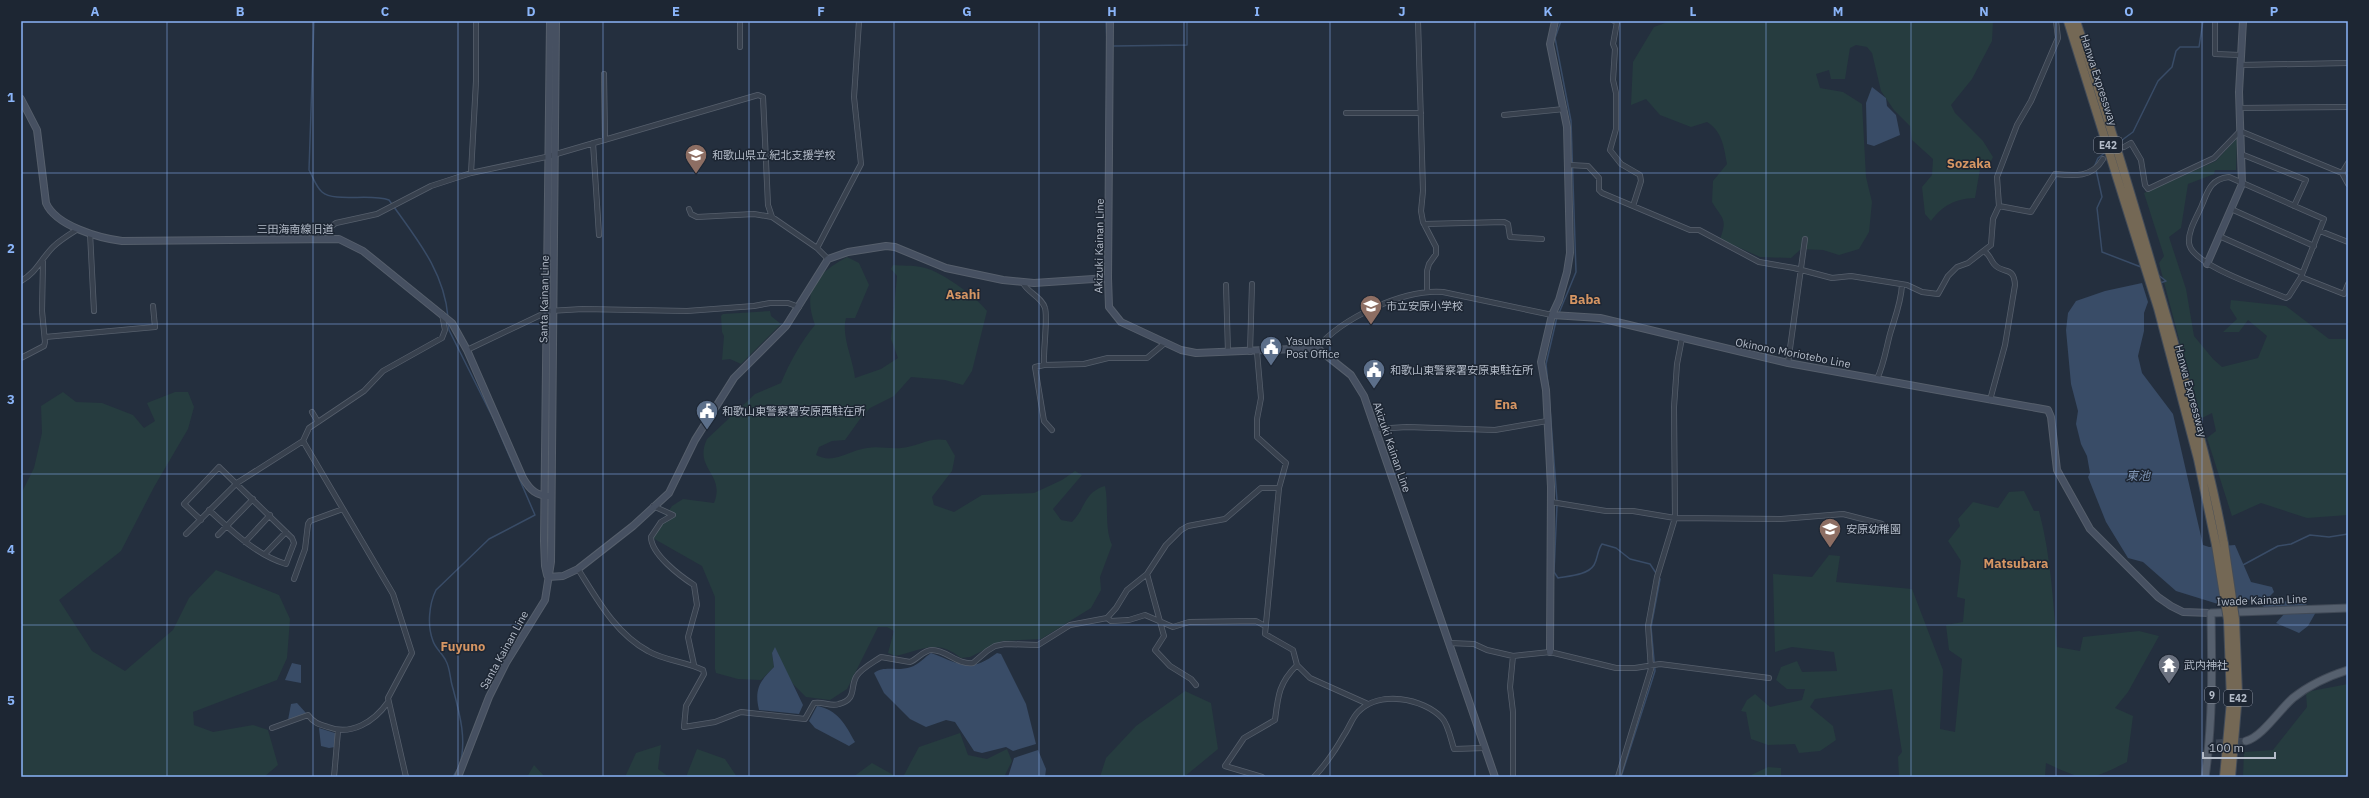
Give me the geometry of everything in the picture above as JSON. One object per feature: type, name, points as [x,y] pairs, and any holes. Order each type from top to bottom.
[{"type":"highway","name":"Hanwa Expressway","points":[[2068,21],[2149,268]]},
{"type":"highway","name":"Hanwa Expressway","points":[[2076,21],[2197,428],[2220,545],[2232,620],[2238,694],[2231,777]]},
{"type":"highway","name":"Hanwa Expressway","points":[[2224,777],[2231,701],[2232,620]]},
{"type":"main road","name":"Santa Kainan Line","points":[[458,777],[489,697],[506,663],[545,600],[548,577],[545,566],[548,496],[551,312],[552,156],[550,21]]},
{"type":"main road","name":"Santa Kainan Line","points":[[552,156],[556,21]]},
{"type":"main road","name":"Akizuki Kainan Line","points":[[1110,21],[1109,307],[1120,322],[1165,343],[1189,352],[1253,352],[1317,348],[1355,380],[1364,396],[1495,777]]},
{"type":"main road","points":[[1550,652],[1551,502],[1546,390],[1541,362],[1552,315],[1563,286],[1570,253],[1569,165],[1564,109],[1552,59],[1550,44],[1555,21]]},
{"type":"main road","points":[[2207,264],[2242,184],[2240,55],[2243,21]]},
{"type":"main road","name":"三田海南線旧道","points":[[21,99],[37,130],[46,203],[53,214],[78,229],[100,238],[122,241],[314,238],[340,239],[351,243],[451,322],[467,350],[523,478],[532,491],[548,496]]},
{"type":"main road","points":[[548,577],[564,576],[578,569],[633,526],[653,506],[669,493],[695,440],[734,378],[777,337],[799,307],[828,259],[865,248],[895,247],[946,268],[1023,283],[1108,278]]},
{"type":"main road","name":"Okinono Moriotebo Line","points":[[1552,315],[1600,318],[1788,363],[2048,410],[2051,417],[2057,470],[2090,530],[2158,597],[2171,606],[2183,612],[2211,613]]},
{"type":"main road","name":"Iwade Kainan Line","points":[[2205,777],[2213,743],[2211,613],[2348,608]]},
{"type":"main road","points":[[2246,741],[2256,736],[2282,708],[2307,687],[2348,670]]},
{"type":"street","points":[[471,173],[476,80],[476,21]]},
{"type":"street","points":[[740,21],[740,47]]},
{"type":"street","points":[[817,248],[861,164],[854,97],[859,21]]},
{"type":"street","points":[[1418,21],[1423,191],[1421,211],[1424,224],[1436,247],[1436,254],[1428,264],[1427,291]]},
{"type":"street","points":[[1614,21],[1617,22],[1613,44],[1615,49],[1613,80],[1616,93],[1616,129],[1610,150],[1621,164],[1640,176],[1641,181],[1633,206]]},
{"type":"street","points":[[1569,165],[1588,166],[1599,178],[1600,190],[1602,193],[1690,230],[1699,230],[1759,262],[1802,270],[1832,278],[1851,276],[1902,285],[1922,292],[1938,294],[1948,276],[1957,267],[1984,251],[1991,245],[1993,218],[1999,206],[1997,177],[2017,125],[2031,101],[2058,38],[2056,21]]},
{"type":"street","points":[[2215,21],[2215,54],[2240,55]]},
{"type":"street","points":[[2240,65],[2348,63]]},
{"type":"street","points":[[604,74],[605,140]]},
{"type":"street","points":[[314,238],[336,223],[377,214],[431,186],[471,173],[552,156],[751,96],[764,97],[768,205],[772,217]]},
{"type":"street","points":[[2240,108],[2348,107]]},
{"type":"street","points":[[1504,115],[1564,109]]},
{"type":"street","points":[[1346,113],[1421,113]]},
{"type":"street","points":[[2124,146],[2131,143],[2141,160],[2145,185],[2148,189],[2214,158],[2240,131],[2342,173],[2348,184]]},
{"type":"street","points":[[593,143],[599,235]]},
{"type":"street","points":[[2241,154],[2306,180],[2294,206]]},
{"type":"street","points":[[1999,206],[2031,212],[2055,174],[2079,176],[2098,168],[2103,159]]},
{"type":"street","points":[[2342,173],[2348,163]]},
{"type":"street","points":[[2229,177],[2294,206],[2324,219],[2302,275],[2289,296],[2286,298],[2207,264],[2194,253],[2189,244],[2190,232],[2204,198],[2210,185],[2219,178],[2229,177]]},
{"type":"street","points":[[689,209],[691,214],[697,217],[754,214],[772,217],[817,248],[828,259]]},
{"type":"street","points":[[2231,209],[2314,246]]},
{"type":"street","points":[[1424,224],[1504,222],[1508,224],[1510,237],[1542,239]]},
{"type":"street","points":[[21,281],[28,278],[53,247],[78,229]]},
{"type":"street","points":[[2320,231],[2348,242]]},
{"type":"street","points":[[90,233],[94,311]]},
{"type":"street","points":[[2219,236],[2344,294],[2348,284]]},
{"type":"street","points":[[1788,363],[1802,270],[1805,239]]},
{"type":"street","points":[[1984,251],[1989,254],[1994,264],[2001,269],[2010,271],[2015,277],[2005,345],[1990,400]]},
{"type":"street","points":[[21,358],[44,346],[45,337],[42,311],[43,261]]},
{"type":"street","points":[[1023,283],[1026,289],[1037,298],[1045,308],[1044,365]]},
{"type":"street","points":[[1226,284],[1228,352]]},
{"type":"street","points":[[1252,284],[1253,352],[1261,398],[1256,430],[1257,437],[1284,458],[1286,463],[1279,488],[1265,634],[1293,650],[1297,665],[1310,678],[1368,704]]},
{"type":"street","points":[[1877,379],[1886,353],[1893,324],[1899,310],[1902,285]]},
{"type":"street","points":[[1317,348],[1322,342],[1348,324],[1390,300],[1427,291],[1443,292],[1552,315]]},
{"type":"street","points":[[467,350],[551,312],[583,309],[687,311],[754,306],[770,303],[788,303],[799,307]]},
{"type":"street","points":[[45,337],[156,327],[153,306]]},
{"type":"street","points":[[186,534],[237,483],[303,441],[309,428],[364,391],[383,371],[442,338],[445,330],[443,315]]},
{"type":"street","points":[[1618,777],[1651,665],[1648,626],[1657,577],[1674,518],[1674,407],[1677,364],[1682,338]]},
{"type":"street","points":[[1052,430],[1044,421],[1035,368],[1044,365],[1084,364],[1108,358],[1147,358],[1165,343]]},
{"type":"street","points":[[312,412],[318,422]]},
{"type":"street","points":[[1375,429],[1407,427],[1495,430],[1547,422]]},
{"type":"street","points":[[303,441],[393,594],[411,648],[410,659],[388,698],[398,733],[406,777]]},
{"type":"street","points":[[201,520],[184,504],[219,467],[292,538],[294,543],[286,564],[245,542],[209,510]]},
{"type":"street","points":[[578,569],[594,592],[597,602],[611,616],[619,629],[629,638],[648,651],[694,665],[702,670],[704,674],[686,706],[684,727],[715,722],[741,712],[805,719],[814,704],[819,702],[832,706],[841,704],[851,696],[856,675],[881,657],[910,662],[925,652],[933,650],[962,663],[973,663],[987,650],[995,646],[1004,644],[1038,645],[1070,625],[1107,618],[1116,608],[1127,590],[1147,574],[1166,545],[1181,530],[1188,526],[1225,519],[1261,488],[1279,488]]},
{"type":"street","points":[[218,535],[253,500]]},
{"type":"street","points":[[1551,502],[1606,510],[1633,511],[1674,518],[1782,519],[1843,514],[1882,524]]},
{"type":"street","points":[[653,506],[673,515],[661,522],[651,537],[652,548],[682,578],[694,586],[697,605],[688,637],[694,665]]},
{"type":"street","points":[[294,579],[305,549],[308,524],[310,520],[343,509]]},
{"type":"street","points":[[245,542],[270,515]]},
{"type":"street","points":[[265,554],[286,532]]},
{"type":"street","points":[[1147,574],[1164,636],[1156,650],[1170,666],[1191,679],[1196,685]]},
{"type":"street","points":[[1107,618],[1111,621],[1129,620],[1145,615],[1173,627],[1188,622],[1256,621],[1265,626]]},
{"type":"street","points":[[1449,643],[1474,644],[1487,650],[1513,656],[1550,652],[1616,668],[1651,665],[1699,668],[1769,678]]},
{"type":"street","points":[[1513,656],[1510,687],[1513,712],[1513,777]]},
{"type":"street","points":[[1262,777],[1225,766],[1244,738],[1275,720],[1278,694],[1285,678],[1297,665]]},
{"type":"street","points":[[1314,777],[1327,764],[1358,712],[1368,704],[1389,698],[1414,702],[1430,708],[1443,719],[1454,749],[1484,748]]},
{"type":"street","points":[[272,728],[308,714],[314,723],[338,731],[353,730],[382,710],[388,702]]},
{"type":"street","points":[[334,777],[338,731]]},
{"type":"green space","points":[[1670,21],[1993,21],[1992,41],[1972,79],[1951,105],[1955,113],[1983,141],[1993,157],[1990,163],[1980,169],[1975,198],[1955,201],[1940,211],[1931,221],[1925,214],[1922,187],[1932,175],[1933,159],[1912,140],[1910,126],[1894,110],[1881,91],[1872,53],[1867,47],[1856,45],[1850,48],[1845,79],[1831,79],[1829,70],[1816,74],[1820,88],[1843,92],[1862,104],[1866,177],[1872,202],[1869,232],[1859,249],[1839,255],[1823,250],[1801,249],[1791,258],[1760,257],[1720,239],[1724,223],[1712,202],[1713,181],[1727,164],[1722,140],[1716,130],[1707,122],[1691,127],[1660,115],[1646,99],[1631,105],[1633,62],[1654,27]]},
{"type":"green space","points":[[2237,138],[2236,170],[2215,170],[2214,174],[2188,184],[2181,228],[2169,237],[2186,289],[2194,336],[2213,359],[2222,367],[2258,358],[2267,336],[2248,320],[2239,332],[2223,332],[2237,319],[2230,308],[2231,300],[2286,306],[2329,339],[2348,339],[2348,515],[2307,518],[2261,503],[2232,516],[2207,438],[2216,431],[2212,413],[2200,419],[2159,263],[2164,256],[2144,193],[2216,161]]},
{"type":"green space","points":[[847,257],[859,263],[869,285],[855,318],[846,318],[846,340],[855,378],[881,369],[898,358],[891,339],[897,276],[891,269],[893,265],[918,266],[937,273],[957,284],[975,298],[987,311],[972,371],[963,385],[945,380],[911,377],[894,396],[870,408],[845,440],[832,441],[819,447],[816,455],[823,458],[835,458],[860,449],[875,447],[901,448],[934,440],[946,440],[955,456],[952,471],[932,497],[934,505],[954,512],[982,495],[1034,493],[1062,480],[1075,471],[1082,475],[1053,509],[1061,520],[1072,522],[1077,517],[1089,496],[1093,492],[1105,486],[1107,523],[1112,545],[1100,577],[1101,590],[1091,608],[1041,639],[1002,641],[970,657],[961,658],[944,648],[937,647],[929,647],[895,656],[888,653],[894,631],[887,627],[878,627],[847,689],[830,700],[806,697],[793,684],[772,653],[774,667],[761,680],[738,679],[716,673],[715,597],[702,566],[651,537],[672,506],[683,499],[714,503],[717,493],[716,485],[704,458],[704,449],[707,439],[755,394],[781,383],[796,353],[815,325],[811,313],[810,302],[814,284],[827,270]]},
{"type":"green space","points":[[770,311],[771,316],[781,324],[741,364],[730,359],[722,360],[724,336],[722,332],[721,316],[723,314]]},
{"type":"green space","points":[[63,392],[76,402],[102,403],[133,415],[144,428],[155,421],[147,403],[175,392],[188,392],[194,407],[188,429],[154,487],[121,551],[59,600],[92,651],[125,671],[173,630],[189,598],[216,570],[279,595],[290,619],[287,658],[277,680],[193,712],[194,725],[213,732],[253,725],[268,730],[278,765],[264,777],[21,777],[21,494],[34,468],[42,433],[41,406]]},
{"type":"green space","points":[[2024,491],[2034,511],[2039,511],[2043,528],[2051,579],[2057,647],[2080,651],[2083,637],[2139,631],[2159,636],[2128,692],[2115,708],[2133,716],[2127,762],[2095,776],[2087,777],[2070,774],[2046,763],[2045,776],[1899,777],[1898,757],[1902,752],[1892,689],[1815,699],[1810,707],[1833,726],[1836,740],[1820,751],[1799,753],[1795,744],[1768,745],[1751,739],[1746,712],[1741,711],[1747,700],[1755,694],[1770,707],[1802,700],[1805,689],[1787,689],[1776,680],[1781,667],[1797,661],[1802,672],[1837,671],[1834,652],[1792,647],[1775,652],[1773,574],[1812,577],[1829,555],[1840,556],[1836,582],[1912,589],[1943,670],[1940,729],[1955,732],[1962,659],[1949,650],[1946,625],[1963,622],[1965,599],[1957,597],[1961,561],[1948,541],[1960,526],[1958,519],[1973,502],[1998,508],[2009,492]]},
{"type":"green space","points":[[2348,684],[2348,777],[2243,777],[2244,752],[2273,750],[2307,707],[2306,692]]},
{"type":"green space","points":[[1185,691],[1211,703],[1218,749],[1184,777],[1100,777],[1106,758],[1136,726]]},
{"type":"green space","points":[[960,733],[968,755],[987,759],[1007,749],[1012,761],[1004,777],[903,777],[919,747]]},
{"type":"green space","points":[[661,745],[658,769],[669,777],[625,777],[636,753]]},
{"type":"green space","points":[[697,749],[725,759],[737,777],[686,777]]},
{"type":"green space","points":[[872,763],[897,777],[853,777]]},
{"type":"green space","points":[[534,765],[545,777],[527,777]]},
{"type":"green space","points":[[1768,767],[1781,768],[1781,777],[1747,777]]},
{"type":"water","points":[[1872,87],[1886,98],[1887,106],[1896,115],[1900,135],[1874,146],[1867,144],[1866,103]]},
{"type":"water","name":"東池","points":[[2142,283],[2148,302],[2144,313],[2144,331],[2138,356],[2142,373],[2173,414],[2203,545],[2209,547],[2235,545],[2251,582],[2272,587],[2274,592],[2270,596],[2270,603],[2301,602],[2316,612],[2308,626],[2299,633],[2276,623],[2284,614],[2284,607],[2264,607],[2255,600],[2242,599],[2218,604],[2176,591],[2143,562],[2128,558],[2106,522],[2088,477],[2090,473],[2087,456],[2081,444],[2076,424],[2078,411],[2071,384],[2066,330],[2068,313],[2076,301],[2105,291]]},
{"type":"water","points":[[775,647],[803,705],[799,714],[759,710],[757,696],[759,686],[774,667],[772,653]]},
{"type":"water","points":[[931,653],[965,665],[979,663],[997,653],[1001,654],[1026,704],[1036,744],[1013,751],[1006,747],[982,753],[974,751],[955,722],[946,720],[926,727],[910,719],[884,693],[874,673],[882,669],[901,669],[914,666]]},
{"type":"water","points":[[292,663],[301,665],[301,683],[285,680]]},
{"type":"water","points":[[297,703],[306,713],[288,720],[291,704]]},
{"type":"water","points":[[817,706],[836,714],[855,742],[849,746],[815,728],[809,721]]},
{"type":"water","points":[[319,728],[335,733],[335,747],[329,748],[321,746]]},
{"type":"water","points":[[1038,750],[1046,769],[1045,777],[1008,777],[1014,758]]},
{"type":"waterway","points":[[314,21],[309,170],[318,187],[322,192],[328,195],[344,198],[372,197],[389,200],[427,255],[441,284],[448,317]]},
{"type":"waterway","points":[[1106,21],[1107,43]]},
{"type":"waterway","points":[[1114,46],[1187,45],[1187,21]]},
{"type":"waterway","points":[[1559,313],[1576,272],[1571,121],[1555,38],[1561,21]]},
{"type":"waterway","points":[[2118,143],[2133,132],[2158,81],[2172,67],[2176,51],[2180,47],[2199,47],[2203,21]]},
{"type":"waterway","points":[[1106,163],[1107,61]]},
{"type":"waterway","points":[[2106,152],[2098,158],[2095,165],[2102,197],[2097,208],[2102,252],[2141,267]]},
{"type":"waterway","points":[[1105,257],[1105,273]]},
{"type":"waterway","points":[[2157,274],[2166,281],[2160,283]]},
{"type":"waterway","points":[[1548,385],[1546,364],[1557,317]]},
{"type":"waterway","points":[[448,323],[449,330],[493,418],[535,515],[489,539],[436,590],[430,608],[429,622],[431,635],[437,649],[445,658],[462,726],[463,747],[459,767]]},
{"type":"waterway","points":[[1549,395],[1557,501]]},
{"type":"waterway","points":[[1557,505],[1554,572],[1558,578],[1583,573],[1591,568],[1594,565],[1602,544],[1616,548],[1630,559],[1650,564],[1656,573]]},
{"type":"waterway","points":[[2243,565],[2278,546],[2291,544],[2310,535],[2329,537],[2348,534]]},
{"type":"waterway","points":[[1621,777],[1655,671],[1651,627],[1660,579],[1658,576]]},
{"type":"waterway","points":[[453,777],[457,770]]},
{"type":"tunnel","points":[[2216,743],[2246,741]]},
{"type":"place","name":"和歌山県立 紀北支援学校","points":[[696,174]]},
{"type":"place","name":"市立安原小学校","points":[[1371,326]]},
{"type":"place","name":"Yasuhara Post Office","points":[[1271,366]]},
{"type":"place","name":"和歌山東警察署安原東駐在所","points":[[1374,390]]},
{"type":"place","name":"和歌山東警察署安原西駐在所","points":[[707,430]]},
{"type":"place","name":"安原幼稚園","points":[[1830,548]]},
{"type":"place","name":"武内神社","points":[[2169,684]]},
{"type":"district","name":"Sozaka","points":[[1969,163]]},
{"type":"district","name":"Asahi","points":[[963,294]]},
{"type":"district","name":"Baba","points":[[1585,299]]},
{"type":"district","name":"Ena","points":[[1506,404]]},
{"type":"district","name":"Matsubara","points":[[2016,563]]},
{"type":"district","name":"Fuyuno","points":[[463,646]]}]
